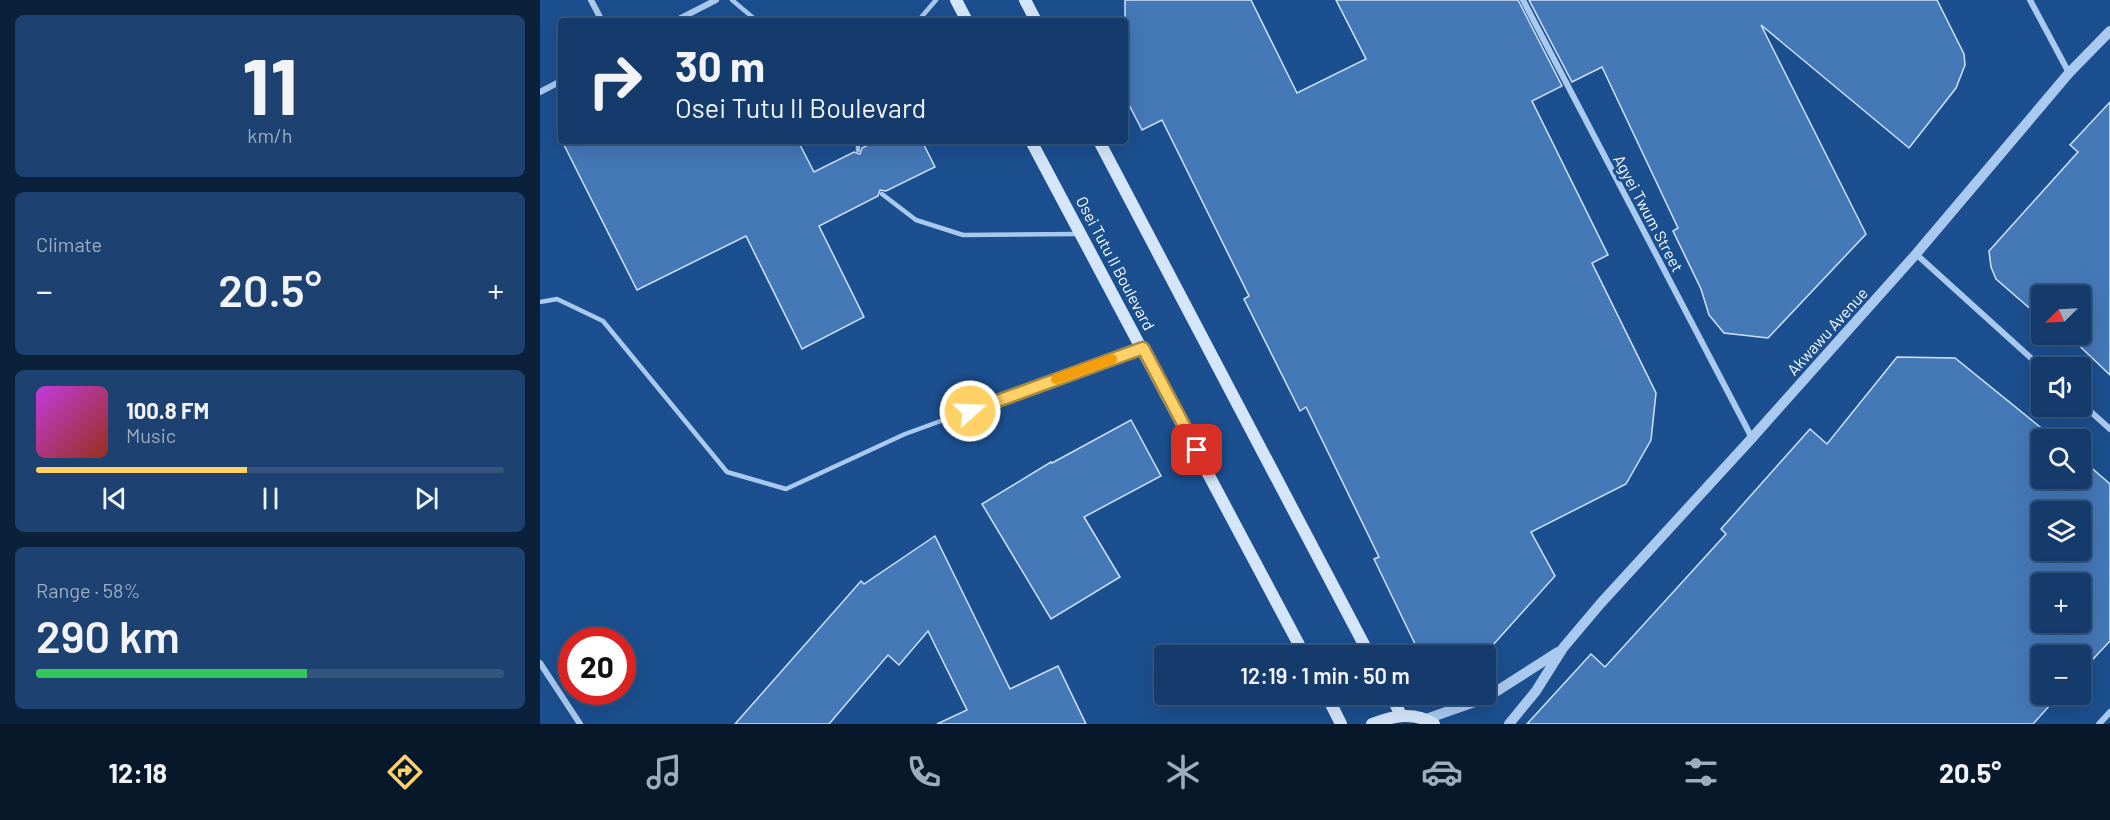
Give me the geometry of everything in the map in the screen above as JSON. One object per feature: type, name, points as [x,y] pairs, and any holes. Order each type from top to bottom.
[{"type":"main road","points":[[956,0],[965,18]]},
{"type":"main road","points":[[1025,0],[1034,18]]},
{"type":"main road","name":"Osei Tutu II Boulevard","points":[[1033,144],[1299,645]]},
{"type":"main road","points":[[1101,144],[1364,645]]},
{"type":"main road","points":[[1332,705],[1341,724]]},
{"type":"main road","points":[[1396,705],[1401,715]]},
{"type":"main road","points":[[1372,724],[1401,715],[1430,721]]},
{"type":"street","points":[[591,0],[600,18]]},
{"type":"street","points":[[681,18],[716,0]]},
{"type":"street","name":"Agyei Twum Street","points":[[1523,0],[1752,438]]},
{"type":"street","points":[[2030,0],[2069,73]]},
{"type":"street","name":"Akwawu Avenue","points":[[1509,724],[1536,691],[1563,648],[1601,603],[1916,254],[2069,73],[2110,31]]},
{"type":"street","points":[[540,92],[558,83]]},
{"type":"street","points":[[1916,254],[2031,358]]},
{"type":"street","points":[[2091,412],[2110,429]]},
{"type":"street","name":"Akwawu Avenue","points":[[1430,721],[1486,698],[1563,648]]},
{"type":"street","points":[[540,663],[580,724]]},
{"type":"street","points":[[2099,724],[2110,712]]},
{"type":"lane","points":[[732,0],[753,18]]},
{"type":"lane","points":[[921,18],[936,0]]},
{"type":"lane","points":[[858,144],[858,150]]},
{"type":"lane","points":[[882,194],[916,220],[963,235],[1081,234]]},
{"type":"lane","points":[[540,302],[557,299],[603,321],[727,472],[786,489],[905,434],[1143,348]]},
{"type":"building","points":[[1125,0],[1251,0],[1297,93],[1366,59],[1336,0],[1518,0],[1562,86],[1532,101],[1608,255],[1592,263],[1656,393],[1651,440],[1626,484],[1531,532],[1555,576],[1493,645],[1416,645],[1374,559],[1379,557],[1306,407],[1300,411],[1244,299],[1249,296],[1162,120],[1142,130],[1128,103],[1128,18],[1125,18]]},
{"type":"building","points":[[1529,0],[1937,0],[1964,54],[1965,65],[1956,88],[1909,148],[1761,25],[1866,234],[1768,338],[1724,333],[1709,315],[1701,289],[1673,231],[1678,228],[1602,67],[1572,82]]},
{"type":"building","points":[[2110,102],[2110,375],[2079,345],[2091,345],[2091,285],[2031,285],[2031,309],[1996,279],[1991,267],[1989,251],[2078,152],[2070,145]]},
{"type":"building","points":[[564,144],[800,144],[814,172],[854,152],[860,154],[862,148],[870,144],[924,144],[935,167],[886,191],[880,190],[878,196],[819,226],[864,317],[802,349],[746,236],[637,290]]},
{"type":"building","points":[[1897,357],[1955,358],[2043,429],[2031,429],[2031,489],[2091,489],[2091,468],[2110,484],[2110,641],[2091,661],[2091,645],[2031,645],[2031,705],[2050,705],[2033,724],[1527,724],[1591,654],[1605,667],[1726,534],[1721,529],[1810,429],[1827,444]]},
{"type":"building","points":[[1131,420],[1161,476],[1084,517],[1120,577],[1051,619],[982,504],[1051,462]]},
{"type":"building","points":[[935,536],[1010,689],[1058,666],[1086,724],[937,724],[967,710],[928,631],[899,665],[888,655],[829,724],[735,724],[861,581],[864,584]]},
{"type":"slow traffic","points":[[1056,379],[1112,359]]},
{"type":"route","points":[[970,411],[1143,348],[1197,450]]}]
